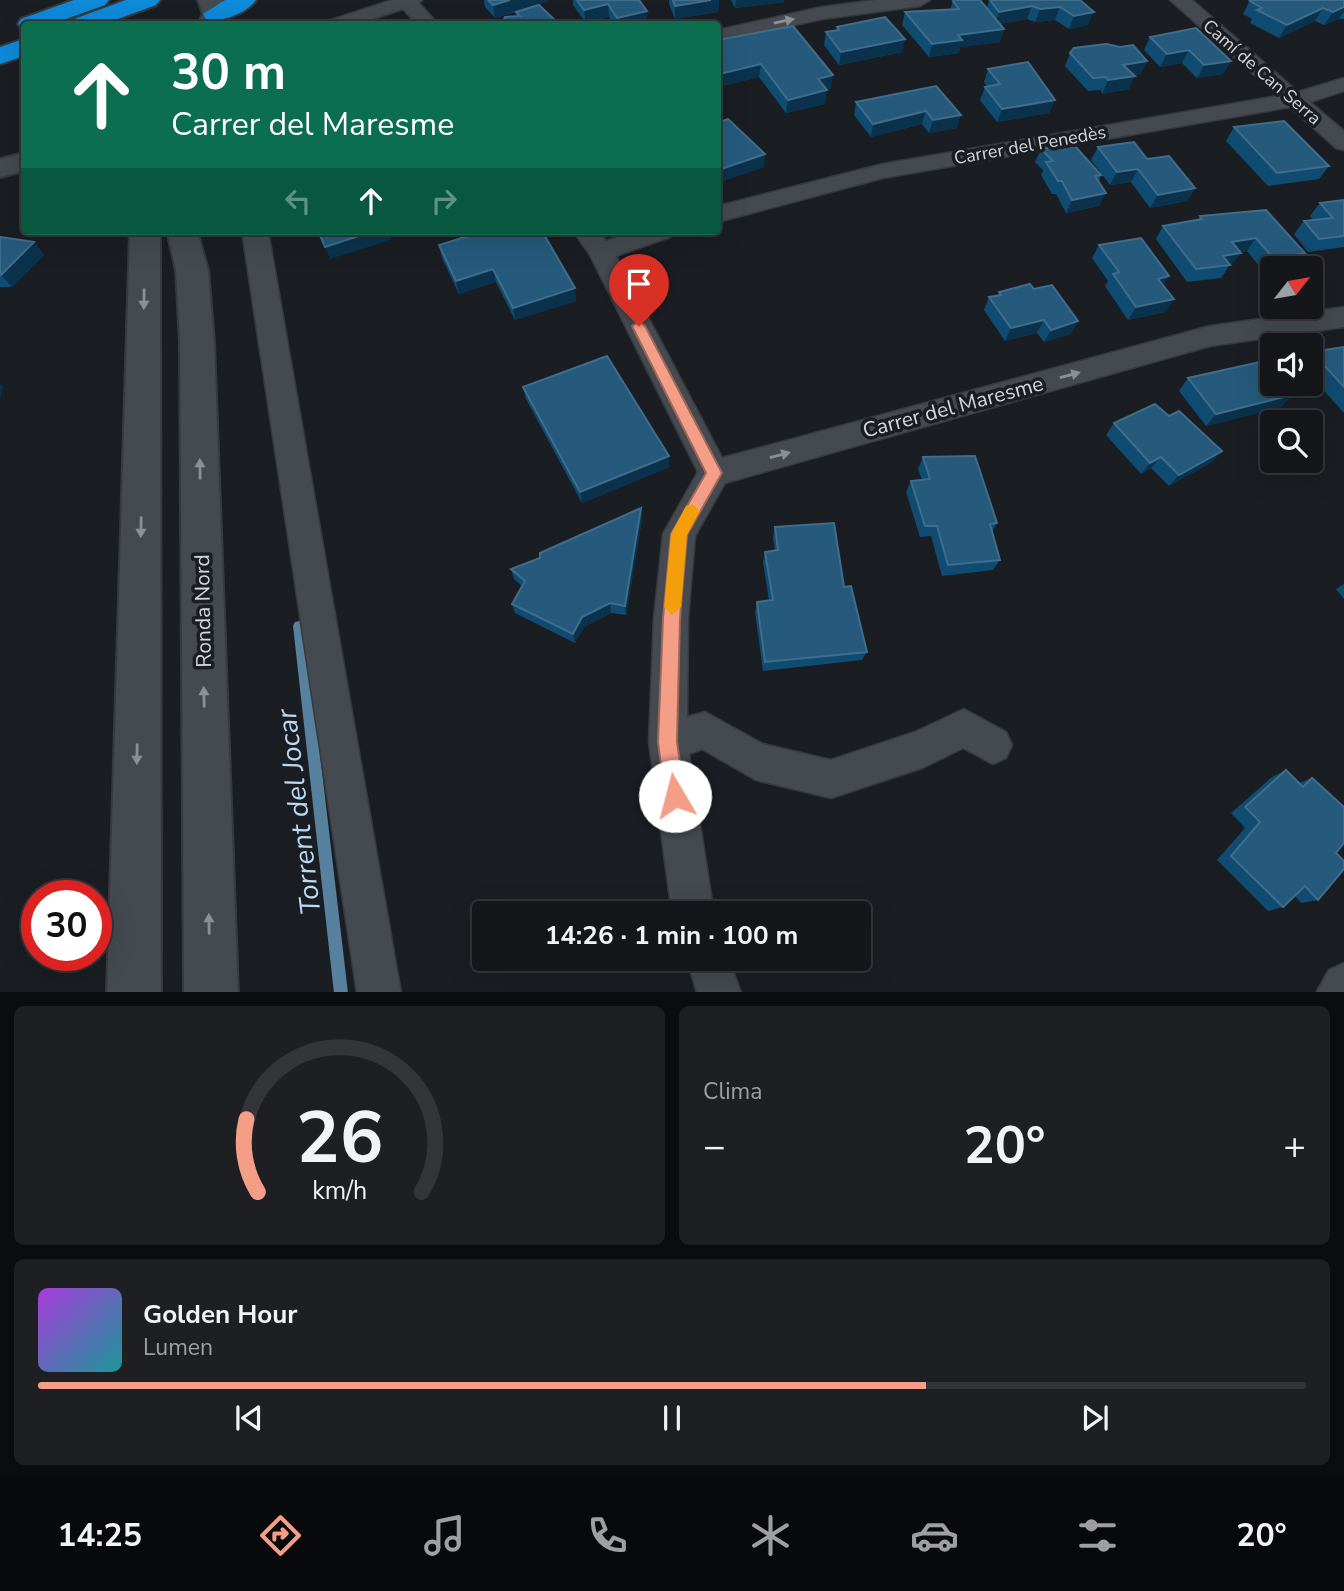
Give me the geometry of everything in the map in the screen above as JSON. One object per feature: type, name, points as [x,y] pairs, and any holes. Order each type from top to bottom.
[{"type":"highway","points":[[38,21],[97,0]]},
{"type":"highway","points":[[91,21],[148,0]]},
{"type":"highway","points":[[212,13],[244,0]]},
{"type":"highway","points":[[0,36],[21,28]]},
{"type":"highway","points":[[0,56],[21,48]]},
{"type":"main road","points":[[0,168],[21,163]]},
{"type":"main road","points":[[134,992],[145,235]]},
{"type":"main road","name":"Ronda Nord","points":[[183,235],[192,270],[197,342],[211,992]]},
{"type":"street","points":[[721,35],[822,13],[920,0]]},
{"type":"street","name":"Camí de Can Serra","points":[[1180,0],[1344,143]]},
{"type":"street","points":[[347,21],[410,1],[426,21]]},
{"type":"street","name":"Carrer del Penedès","points":[[721,213],[883,171],[1295,100],[1344,84]]},
{"type":"street","points":[[257,235],[379,992]]},
{"type":"street","points":[[637,235],[594,242],[714,473],[679,534],[671,618],[668,742],[691,901]]},
{"type":"street","name":"Carrer del Maresme","points":[[714,473],[1210,336],[1344,317]]},
{"type":"street","points":[[668,742],[705,730],[756,761],[831,779],[922,749],[964,727],[993,745]]},
{"type":"street","points":[[712,971],[719,992]]},
{"type":"street","points":[[1339,992],[1344,985]]},
{"type":"building","points":[[488,0],[510,0],[493,5]]},
{"type":"building","points":[[577,0],[639,0],[647,11],[617,18],[608,4],[584,10]]},
{"type":"building","points":[[673,0],[711,0],[675,6]]},
{"type":"building","points":[[980,0],[1004,29],[958,35],[962,40],[932,44],[905,12],[959,9],[953,1]]},
{"type":"building","points":[[990,0],[1080,0],[1094,12],[1074,16],[1060,7],[1040,9],[1032,6],[999,12]]},
{"type":"building","points":[[1344,0],[1344,7],[1333,12],[1323,8],[1287,25],[1257,10],[1262,8],[1250,1]]},
{"type":"building","points":[[539,5],[556,21],[503,21],[505,17],[520,16],[516,12]]},
{"type":"building","points":[[885,17],[905,39],[841,52],[826,32],[839,30],[837,27]]},
{"type":"building","points":[[793,26],[833,75],[818,79],[827,90],[788,100],[761,64],[721,74],[721,39]]},
{"type":"building","points":[[1196,28],[1231,61],[1204,65],[1189,50],[1167,54],[1150,37]]},
{"type":"building","points":[[1106,44],[1120,47],[1133,45],[1147,61],[1123,65],[1135,76],[1108,80],[1106,77],[1093,78],[1070,53],[1074,48]]},
{"type":"building","points":[[1028,62],[1055,100],[1002,109],[985,87],[1000,84],[988,69]]},
{"type":"building","points":[[936,86],[961,115],[933,120],[926,111],[873,124],[856,102]]},
{"type":"building","points":[[728,119],[765,154],[721,169],[721,122]]},
{"type":"building","points":[[1284,121],[1329,166],[1277,173],[1234,127]]},
{"type":"building","points":[[1134,142],[1147,159],[1169,156],[1195,188],[1158,195],[1138,169],[1117,172],[1098,147]]},
{"type":"building","points":[[1074,145],[1101,175],[1095,176],[1106,193],[1072,200],[1062,181],[1058,181],[1046,162],[1053,161],[1041,149]]},
{"type":"building","points":[[1344,200],[1344,236],[1319,239],[1304,221],[1333,218],[1320,203]]},
{"type":"building","points":[[1266,210],[1305,253],[1271,256],[1256,238],[1232,242],[1241,253],[1223,256],[1230,265],[1196,269],[1163,226],[1202,219],[1200,216]]},
{"type":"building","points":[[320,235],[362,235],[325,247]]},
{"type":"building","points":[[471,235],[544,235],[575,288],[513,308],[493,269],[456,281],[439,245]]},
{"type":"building","points":[[0,237],[34,242],[1,275],[0,275]]},
{"type":"building","points":[[1141,238],[1169,276],[1158,279],[1174,299],[1136,307],[1113,274],[1119,272],[1099,245]]},
{"type":"building","points":[[1030,284],[1034,289],[1052,285],[1078,321],[1051,330],[1044,320],[1011,328],[989,297]]},
{"type":"building","points":[[1344,347],[1344,387],[1323,364],[1323,350]]},
{"type":"building","points":[[607,356],[669,456],[580,492],[523,387]]},
{"type":"building","points":[[1260,362],[1260,396],[1288,396],[1216,414],[1188,378]]},
{"type":"building","points":[[1155,404],[1169,416],[1179,411],[1222,451],[1179,475],[1161,457],[1150,463],[1114,423]]},
{"type":"building","points":[[975,456],[997,523],[990,524],[1000,560],[948,565],[937,526],[925,526],[911,481],[930,479],[923,457]]},
{"type":"building","points":[[641,508],[625,606],[610,603],[582,617],[573,634],[512,604],[525,581],[511,569],[540,558],[540,553]]},
{"type":"building","points":[[834,523],[844,587],[851,586],[867,652],[765,662],[757,602],[773,600],[765,552],[778,550],[775,527]]},
{"type":"building","points":[[1286,770],[1303,787],[1312,778],[1344,807],[1344,843],[1336,853],[1344,861],[1344,869],[1318,900],[1305,886],[1283,907],[1231,856],[1260,822],[1245,807]]},
{"type":"waterway","name":"Torrent del Jocar","points":[[299,626],[341,992]]},
{"type":"slow traffic","points":[[672,607],[679,534],[692,511]]},
{"type":"route","points":[[639,326],[714,473],[679,534],[671,618],[668,742],[675,796]]}]
